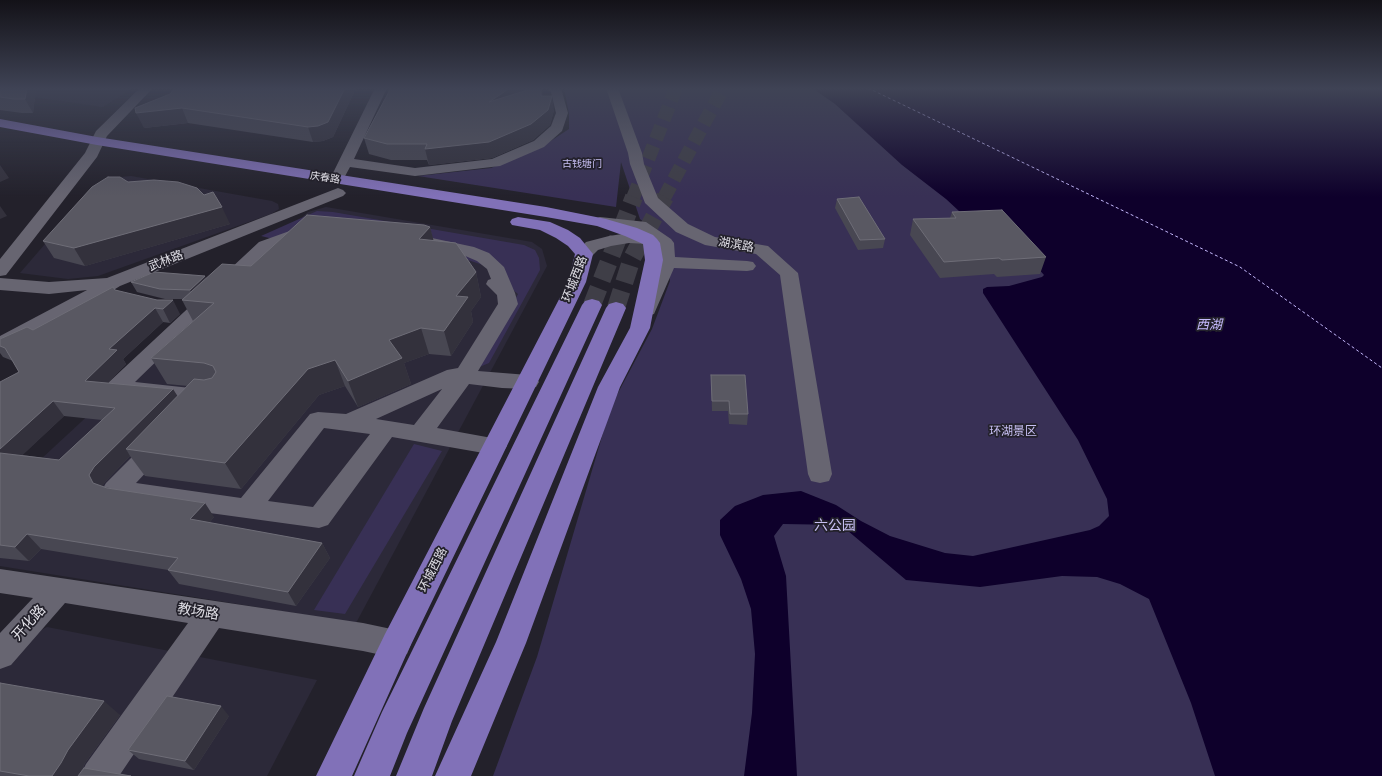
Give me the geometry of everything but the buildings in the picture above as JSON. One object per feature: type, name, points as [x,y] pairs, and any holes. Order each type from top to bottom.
[{"type":"main road","name":"庆春路","points":[[1,124],[89,149],[337,186],[600,222],[647,239]]},
{"type":"main road","name":"庆春路","points":[[337,186],[544,226],[562,234],[574,242],[584,254]]},
{"type":"main road","points":[[453,776],[511,643],[609,387],[640,328],[654,260],[651,243],[647,239]]},
{"type":"main road","name":"环城西路","points":[[334,776],[396,644],[577,282],[584,254]]},
{"type":"main road","name":"环城西路","points":[[372,776],[394,724],[604,306],[414,776]]},
{"type":"street","points":[[68,287],[38,280],[3,267],[89,149],[111,124]]},
{"type":"street","points":[[337,186],[345,162],[363,124]]},
{"type":"street","points":[[345,162],[415,172],[495,163],[539,144],[558,128],[559,124]]},
{"type":"street","name":"湖滨路","points":[[625,124],[635,153],[637,164],[651,200],[682,228],[711,241],[762,250],[789,273],[820,474]]},
{"type":"street","name":"武林路","points":[[0,344],[92,295],[113,282],[337,186]]},
{"type":"street","points":[[600,222],[640,225],[665,243],[667,262],[640,328]]},
{"type":"street","points":[[329,228],[311,228],[265,246],[118,387],[211,397],[178,424],[115,490],[319,518],[386,429]]},
{"type":"street","name":"环城西路","points":[[584,254],[592,246],[609,241],[629,238],[647,239]]},
{"type":"street","points":[[415,239],[468,251],[483,257],[495,267],[506,293],[508,304],[464,376],[420,434]]},
{"type":"street","points":[[439,258],[470,264],[506,293]]},
{"type":"street","points":[[667,262],[747,266]]},
{"type":"street","points":[[0,284],[49,288],[113,282]]},
{"type":"street","points":[[179,306],[200,307]]},
{"type":"street","points":[[348,422],[455,375],[528,382]]},
{"type":"street","points":[[247,509],[318,420],[348,422],[496,446]]},
{"type":"street","name":"教场路","points":[[0,581],[363,637],[396,644]]},
{"type":"street","name":"开化路","points":[[0,655],[59,590]]},
{"type":"street","points":[[98,776],[212,614]]},
{"type":"shaded area","points":[[131,176],[272,201],[278,204],[279,209],[271,214],[98,276],[68,279],[20,273],[95,186],[121,177]]},
{"type":"shaded area","points":[[326,207],[532,242],[542,249],[547,266],[356,623],[0,566],[0,497],[308,212]]},
{"type":"shaded area","points":[[47,627],[317,680],[267,776],[0,776],[0,664],[23,639]]},
{"type":"green space","name":"环湖景区","points":[[569,124],[1382,124],[1382,776],[493,776],[537,657],[611,406],[652,329],[670,281],[662,237],[640,219],[621,162],[616,207],[418,176],[491,168],[540,148],[569,129]]},
{"type":"green space","points":[[317,211],[333,212],[524,245],[535,250],[539,258],[540,270],[489,363],[477,368],[518,294],[483,265],[453,255],[286,242],[261,236]]},
{"type":"green space","points":[[414,444],[442,451],[345,614],[314,610]]},
{"type":"water","name":"西湖","points":[[857,124],[1382,124],[1382,776],[1215,776],[1191,703],[1149,599],[1120,584],[1097,577],[1062,576],[980,587],[906,580],[841,525],[783,524],[774,536],[786,576],[797,776],[744,776],[752,713],[755,654],[751,609],[741,579],[720,535],[720,520],[735,506],[763,495],[801,491],[836,505],[861,521],[890,536],[945,553],[973,556],[1090,530],[1099,526],[1109,516],[1107,499],[1078,440],[983,293],[983,289],[987,287],[1009,286],[1042,277],[1044,275],[1022,250],[973,224],[946,199],[902,165]]},
{"type":"ferry route","points":[[943,124],[1240,267],[1382,368]]},
{"type":"tunnel","points":[[633,198],[662,124]]},
{"type":"tunnel","points":[[664,198],[704,124]]},
{"type":"tunnel","points":[[592,305],[634,197]]},
{"type":"tunnel","points":[[616,308],[632,258],[665,197]]},
{"type":"park label","name":"古钱塘门","points":[[582,164]]},
{"type":"park label","name":"六公园","points":[[835,526]]}]
